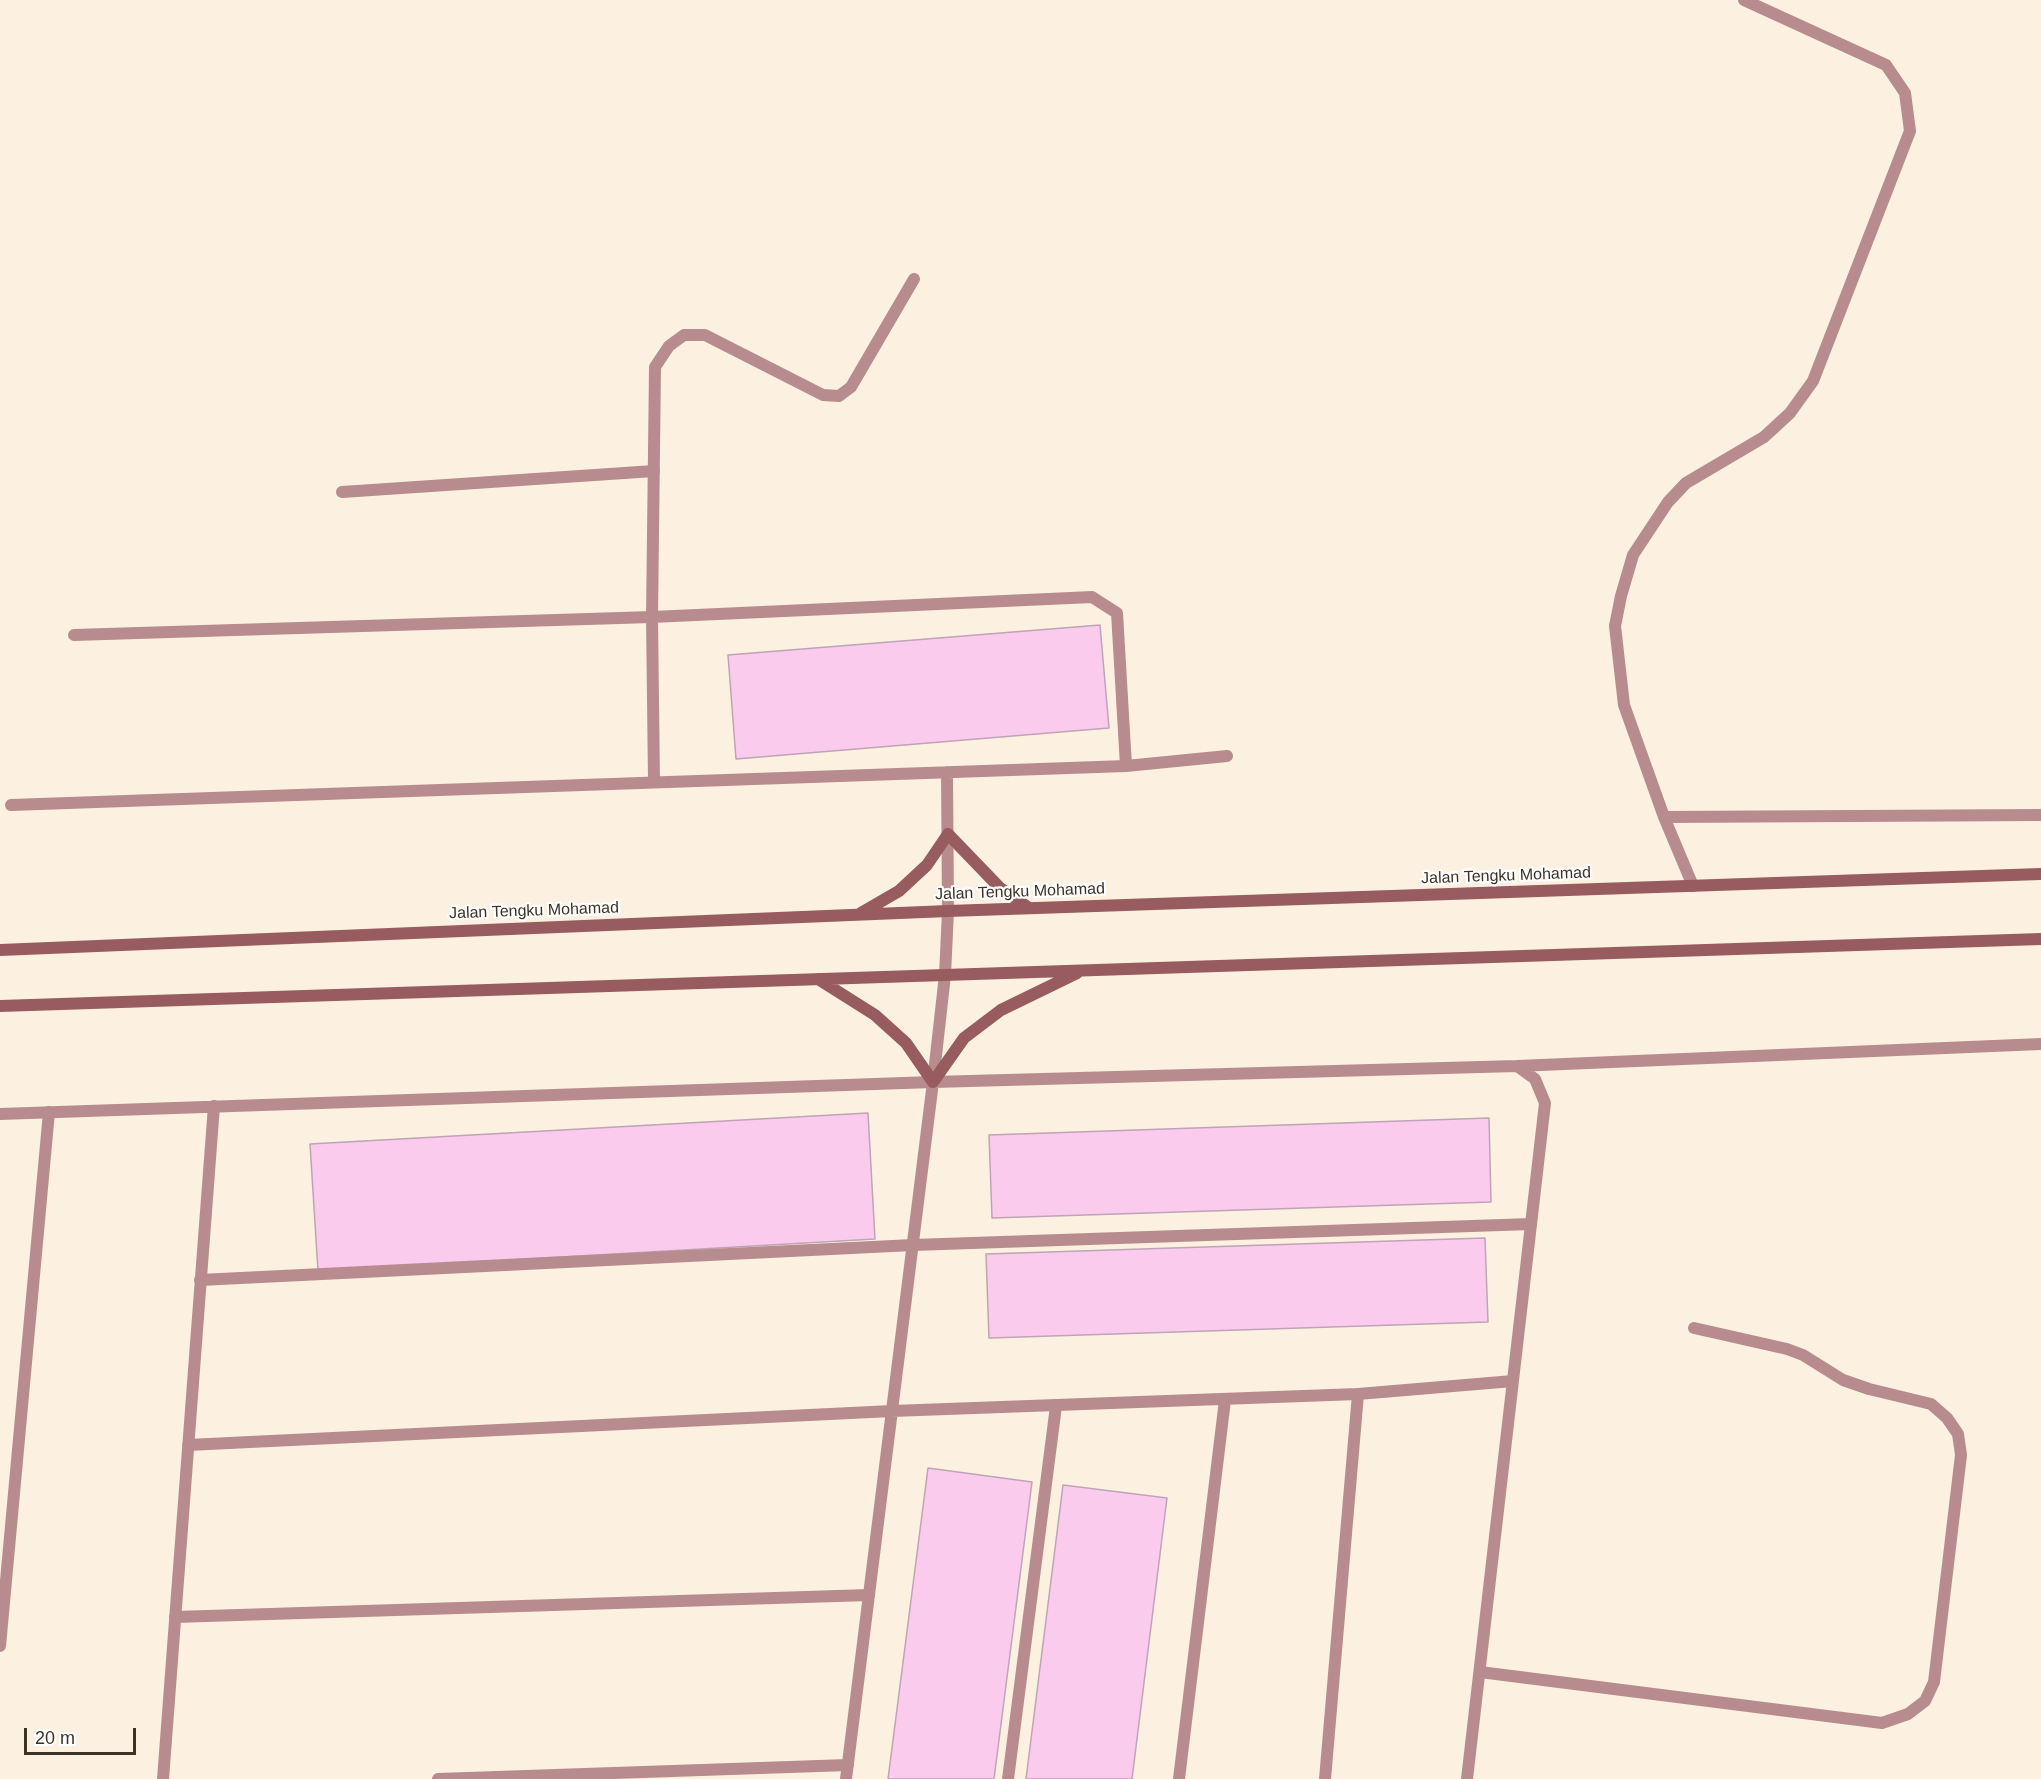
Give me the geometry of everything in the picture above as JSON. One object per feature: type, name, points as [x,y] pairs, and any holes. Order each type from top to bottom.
[{"type":"main road","points":[[858,915],[899,891],[927,865],[948,834],[1000,888],[1029,908]]},
{"type":"main road","name":"Jalan Tengku Mohamad","points":[[0,950],[948,911],[2041,874]]},
{"type":"main road","points":[[0,1006],[2041,939]]},
{"type":"main road","points":[[818,979],[875,1016],[906,1043],[933,1082],[964,1038],[1001,1010],[1084,970]]},
{"type":"street","points":[[1693,886],[1664,817],[1624,705],[1615,626],[1621,596],[1634,555],[1668,502],[1686,483],[1764,437],[1790,413],[1813,381],[1910,131],[1905,93],[1886,65],[1744,0]]},
{"type":"street","points":[[654,782],[652,617],[655,366],[669,346],[684,335],[705,335],[823,395],[839,396],[851,387],[914,279]]},
{"type":"street","points":[[342,492],[654,471]]},
{"type":"street","points":[[74,635],[652,617],[1092,597],[1117,613],[1126,766]]},
{"type":"street","points":[[11,805],[1126,766],[1227,756]]},
{"type":"street","points":[[846,1779],[945,975],[948,911],[947,772]]},
{"type":"street","points":[[1664,817],[2041,814]]},
{"type":"street","points":[[0,1114],[933,1082],[1517,1066],[2041,1044]]},
{"type":"street","points":[[1467,1779],[1545,1103],[1535,1079],[1517,1066]]},
{"type":"street","points":[[163,1779],[214,1107]]},
{"type":"street","points":[[0,1646],[48,1112]]},
{"type":"street","points":[[200,1280],[913,1245],[1531,1224]]},
{"type":"street","points":[[1480,1672],[1882,1723],[1908,1714],[1925,1701],[1934,1682],[1961,1455],[1958,1434],[1947,1418],[1931,1404],[1869,1389],[1843,1380],[1803,1355],[1787,1349],[1694,1328]]},
{"type":"street","points":[[188,1445],[892,1412],[1358,1394],[1513,1381]]},
{"type":"street","points":[[1325,1779],[1358,1394]]},
{"type":"street","points":[[1179,1779],[1225,1400]]},
{"type":"street","points":[[1008,1779],[1056,1406]]},
{"type":"street","points":[[175,1617],[868,1595]]},
{"type":"street","points":[[438,1779],[848,1765]]},
{"type":"building","points":[[1100,625],[1109,728],[736,759],[728,655]]},
{"type":"building","points":[[868,1113],[875,1239],[318,1271],[310,1144]]},
{"type":"building","points":[[1489,1118],[1491,1202],[992,1218],[989,1135]]},
{"type":"building","points":[[1485,1238],[1488,1322],[989,1338],[986,1254]]},
{"type":"building","points":[[928,1468],[1032,1482],[994,1779],[888,1779]]},
{"type":"building","points":[[1063,1485],[1167,1498],[1132,1779],[1026,1779]]}]
